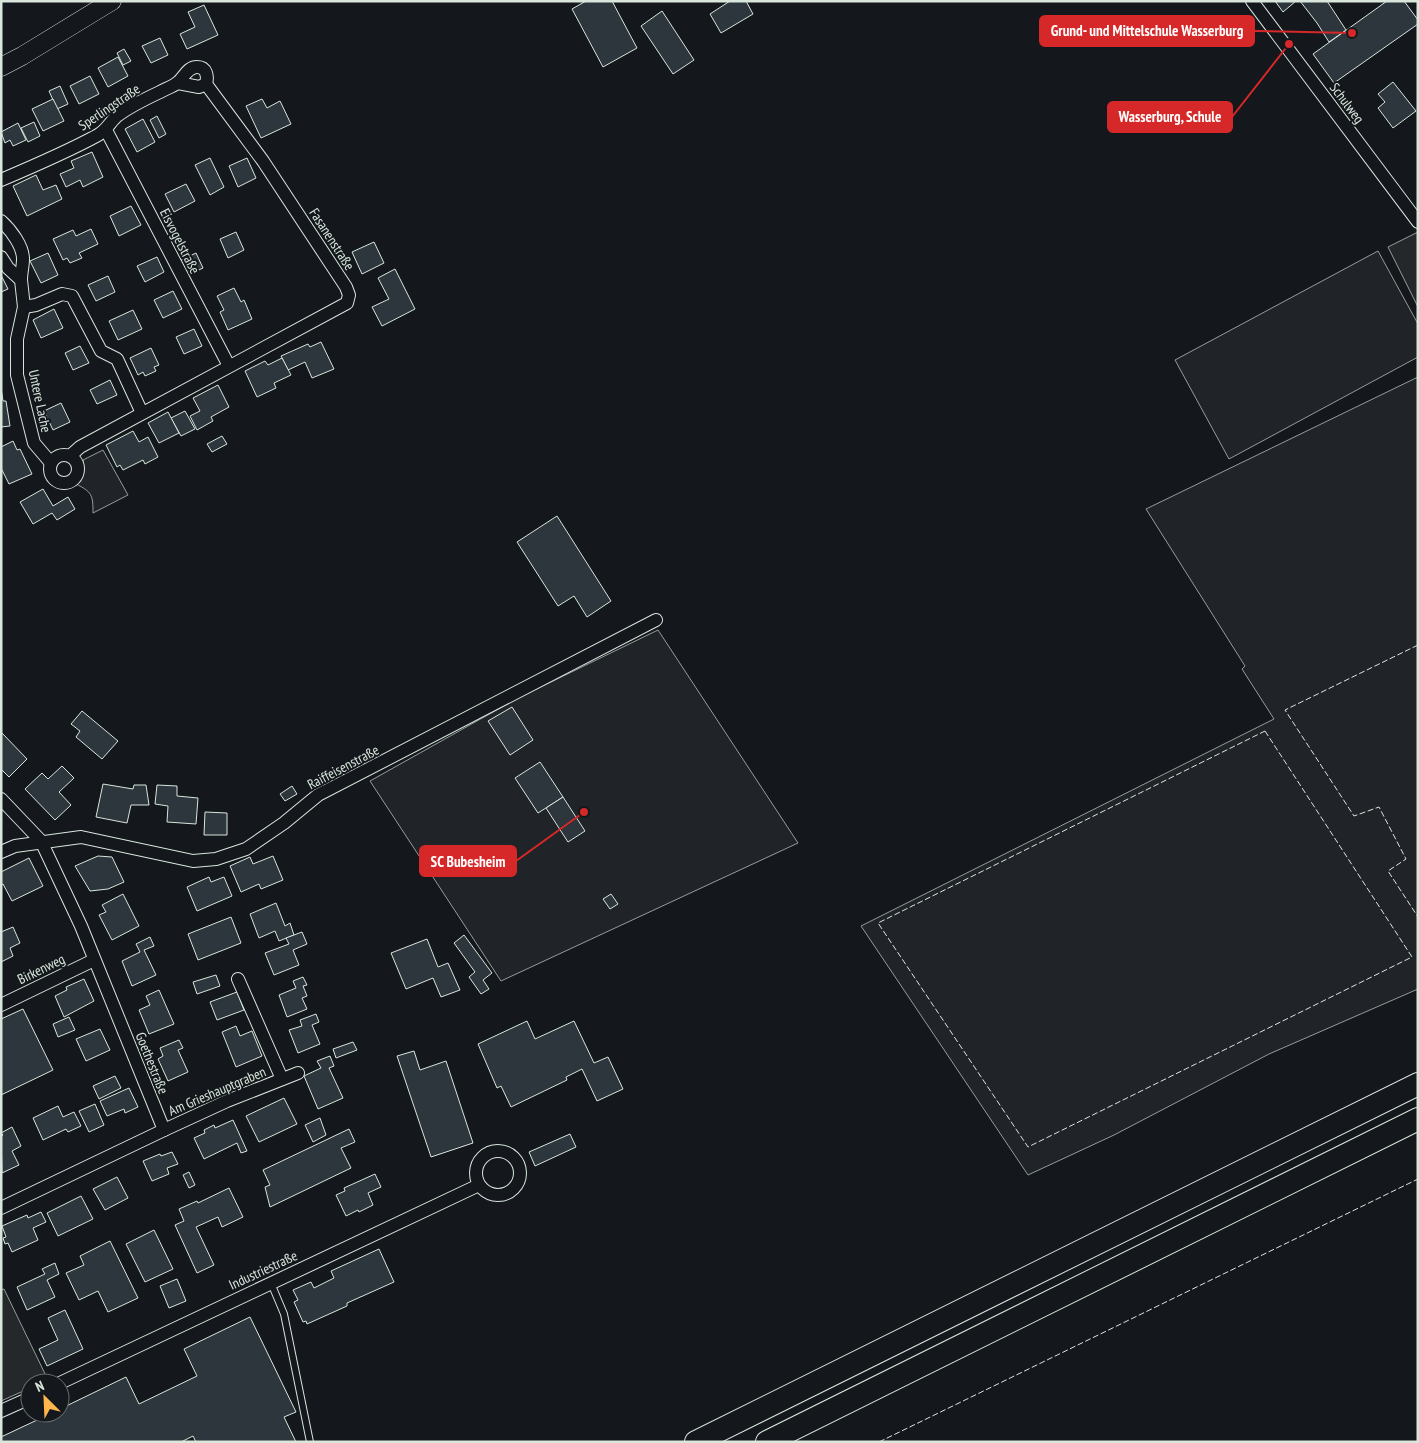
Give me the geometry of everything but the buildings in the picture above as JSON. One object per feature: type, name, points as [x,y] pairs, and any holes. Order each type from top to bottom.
[{"type":"highway","points":[[696,1442],[1418,1084]]},
{"type":"highway","points":[[767,1442],[1418,1119]]},
{"type":"street","points":[[1,67],[112,1]]},
{"type":"street","name":"Schulweg","points":[[1252,1],[1418,222]]},
{"type":"street","name":"Fasanenstraße","points":[[178,82],[189,70],[197,67],[206,73],[206,84],[263,161],[346,287],[349,295],[348,303],[229,366]]},
{"type":"street","points":[[178,82],[199,87],[206,84]]},
{"type":"street","name":"Sperlingstraße","points":[[1,180],[57,156],[106,130],[115,117],[178,82]]},
{"type":"street","name":"Eisvogelstraße","points":[[106,130],[229,366]]},
{"type":"street","name":"Untere Lache","points":[[1,221],[8,227],[19,245],[23,258],[21,280],[24,307],[17,339],[17,375],[34,443],[51,463],[50,472],[53,480],[61,484],[70,483],[78,472],[76,462],[70,456]]},
{"type":"street","points":[[1,258],[8,268],[21,280]]},
{"type":"street","points":[[24,307],[36,305],[62,294],[72,296],[101,351],[118,359],[142,413]]},
{"type":"street","points":[[51,463],[57,457],[70,456],[80,447],[229,366]]},
{"type":"street","name":"Raiffeisenstraße","points":[[1,852],[15,846],[81,837],[193,861],[216,858],[246,849],[284,823],[318,795],[656,620]]},
{"type":"street","name":"Goethestraße","points":[[1,799],[41,842],[81,926],[164,1130]]},
{"type":"street","name":"Birkenweg","points":[[1,1005],[94,960]]},
{"type":"street","name":"Am Grieshauptgraben","points":[[238,979],[282,1079]]},
{"type":"street","name":"Am Grieshauptgraben","points":[[164,1130],[227,1101],[298,1073]]},
{"type":"street","points":[[1,1208],[164,1130]]},
{"type":"street","name":"Industriestraße","points":[[70,1378],[479,1185]]},
{"type":"street","points":[[1,1412],[20,1403]]},
{"type":"lane","points":[[271,1283],[284,1314],[310,1442]]},
{"type":"shaded area","points":[[1418,232],[1418,307],[1388,247]]},
{"type":"shaded area","points":[[1378,251],[1418,324],[1418,357],[1229,459],[1175,360]]},
{"type":"shaded area","points":[[1418,377],[1418,989],[1269,1054],[1114,1135],[1028,1175],[861,926],[1274,719],[1242,669],[1245,666],[1146,509]]},
{"type":"shaded area","points":[[103,450],[128,495],[93,513],[92,498],[85,489],[76,484],[84,469],[83,460]]},
{"type":"shaded area","points":[[658,630],[798,843],[501,981],[370,781],[518,698]]},
{"type":"shaded area","points":[[4,1289],[45,1373],[20,1373],[20,1392],[1,1401],[1,1290]]},
{"type":"fence","points":[[1418,645],[1285,710],[1354,816],[1379,807],[1406,859],[1388,871],[1418,917]]},
{"type":"fence","points":[[1265,731],[1412,957],[1028,1147],[878,923],[1265,731]]},
{"type":"fence","points":[[879,1442],[1418,1179]]},
{"type":"place","name":"Grund- und Mittelschule Wasserburg","points":[[1352,33]]},
{"type":"place","name":"Wasserburg, Schule","points":[[1289,44]]},
{"type":"place","name":"SC Bubesheim","points":[[584,812]]}]
